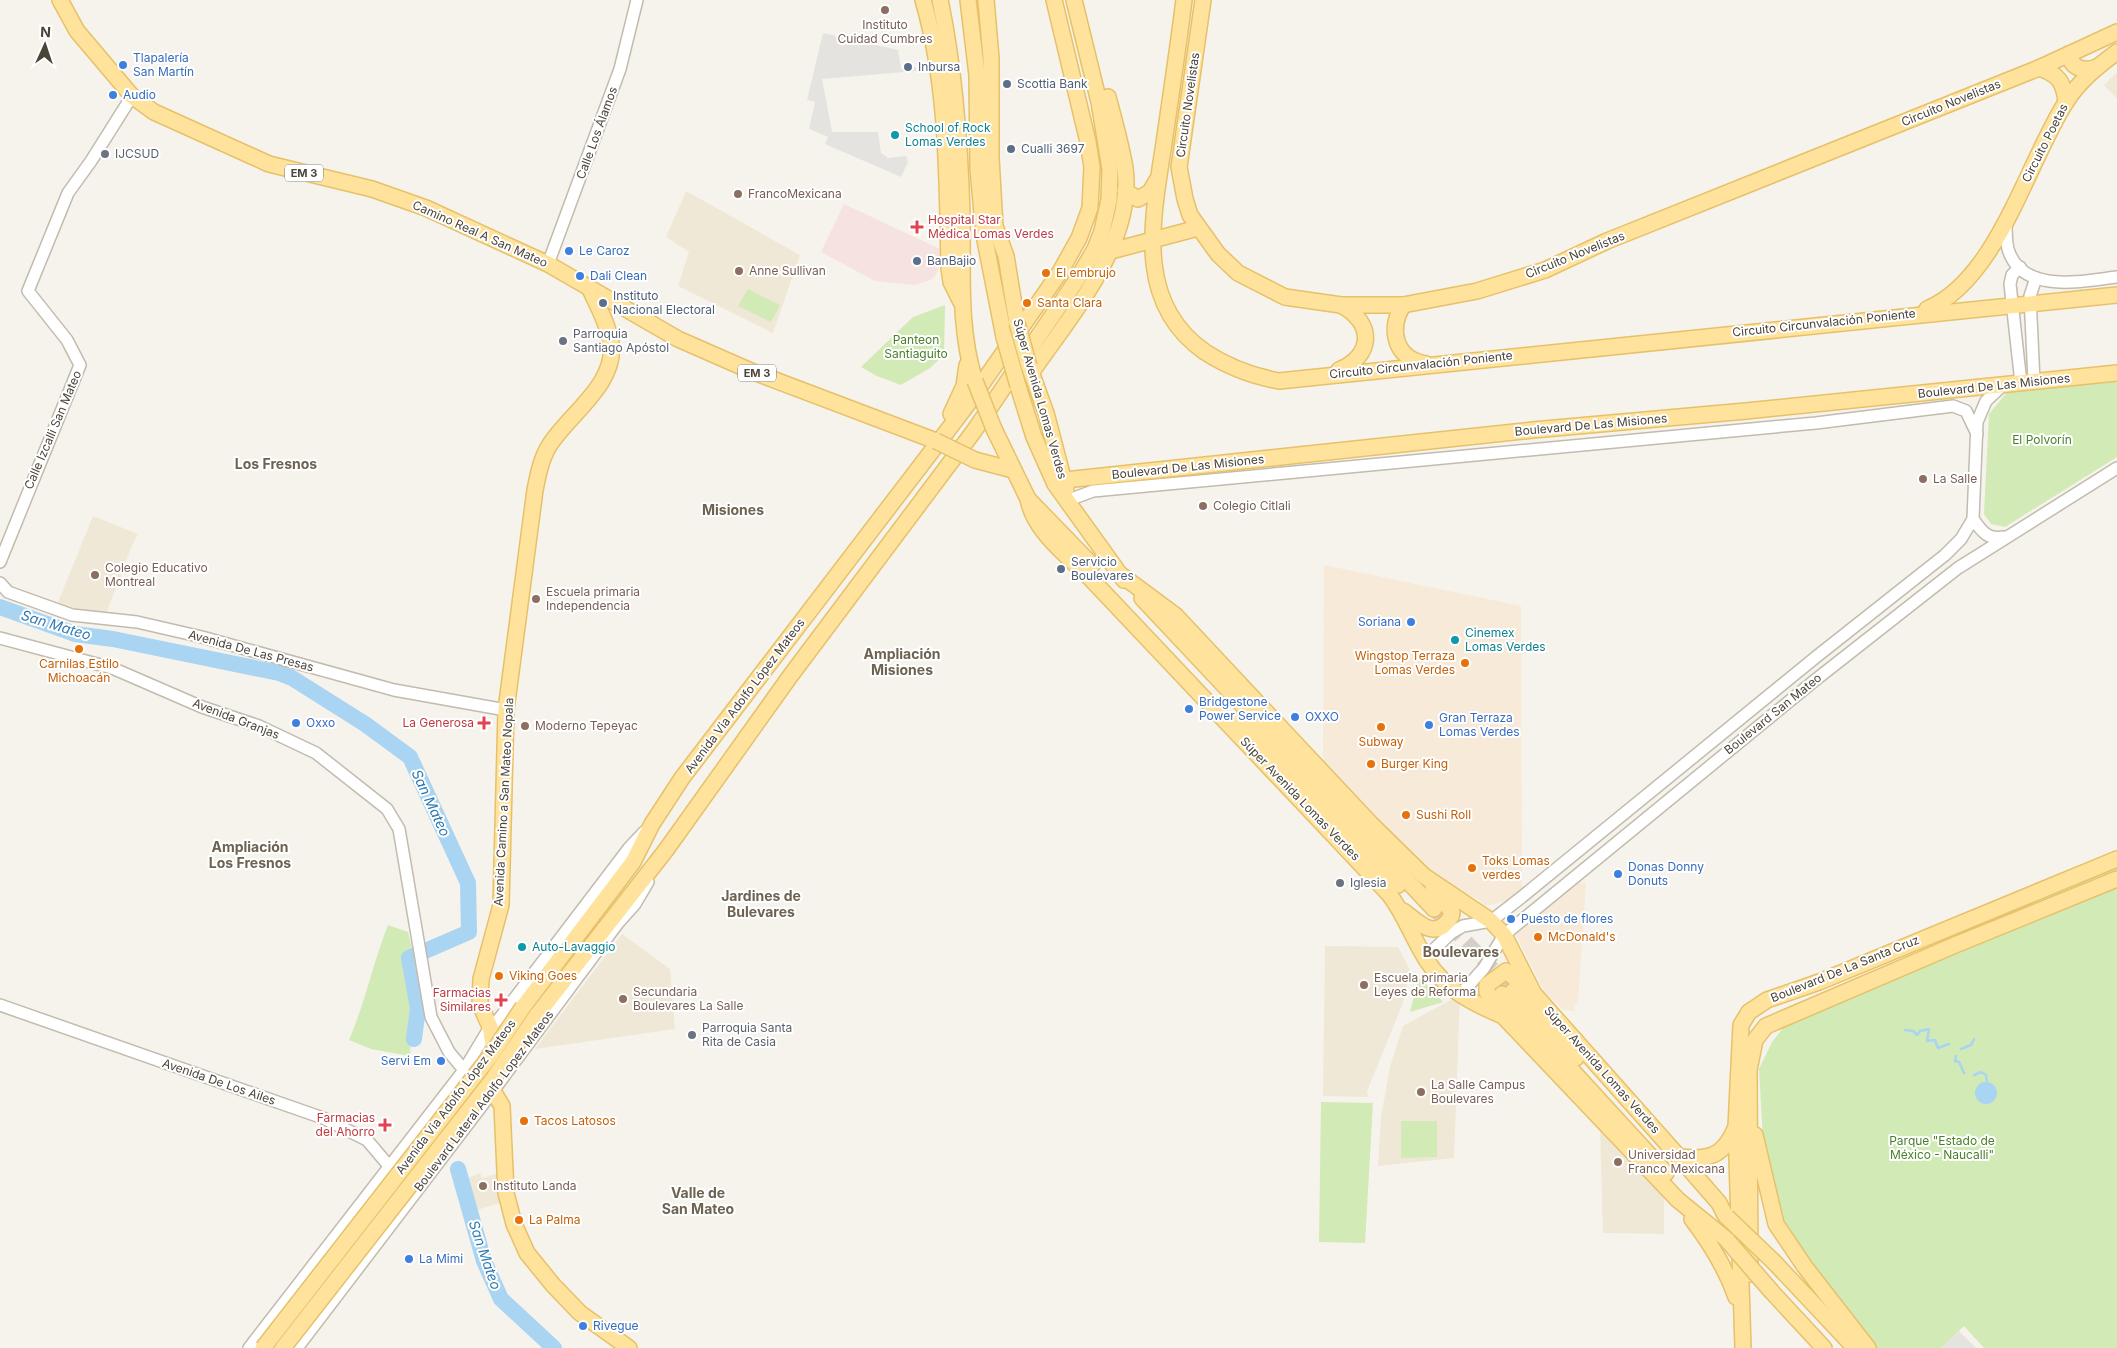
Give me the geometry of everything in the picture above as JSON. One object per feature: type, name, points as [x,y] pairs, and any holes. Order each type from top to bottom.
[{"type":"main road","name":"Camino Real A San Mateo","points":[[60,0],[77,30],[132,96],[154,112],[269,164],[372,189],[426,208],[548,264],[678,340],[751,371],[934,440],[975,460],[1013,470]]},
{"type":"main road","name":"Súper Avenida Lomas Verdes","points":[[922,0],[928,20],[938,73],[944,132],[951,282],[963,306]]},
{"type":"main road","name":"Súper Avenida Lomas Verdes","points":[[940,1],[956,99],[960,150],[963,306],[968,360],[994,429],[1028,499],[1431,912],[1117,572],[1078,513],[1066,501],[1044,462],[1018,386],[1004,337],[984,235],[978,169],[977,75],[968,0]]},
{"type":"main road","name":"Súper Avenida Lomas Verdes","points":[[986,0],[991,58],[991,158],[995,226],[1006,256],[1017,323],[1065,480],[1066,501]]},
{"type":"main road","name":"Avenida Via Adolfo López Mateos","points":[[263,1348],[491,1055],[523,1007],[633,862],[652,824],[682,778],[968,405],[1060,272],[1079,238],[1090,208],[1092,167],[1088,142],[1054,0]]},
{"type":"main road","name":"Avenida Via Adolfo López Mateos","points":[[283,1348],[493,1080],[537,1015],[666,850],[791,675],[974,431],[1078,278],[1095,249],[1102,230],[1109,200],[1110,169],[1104,128],[1074,0]]},
{"type":"main road","name":"Circuito Circunvalación Poniente","points":[[1184,0],[1159,173],[1152,241],[1153,266],[1162,301],[1175,325],[1192,342],[1212,356],[1248,374],[1279,380],[2117,294]]},
{"type":"main road","name":"Circuito Novelistas","points":[[1203,0],[1179,168],[1185,199],[1198,228],[1218,254],[1238,273],[1261,286],[1285,297],[1341,305],[1403,305],[1476,291],[1545,270],[1607,242],[2039,68],[2117,32]]},
{"type":"main road","points":[[928,20],[940,1]]},
{"type":"main road","points":[[945,28],[956,34],[962,34],[968,30],[972,23]]},
{"type":"main road","name":"Circuito Poetas","points":[[1916,314],[1939,304],[1963,286],[2006,222],[2066,102],[2097,67],[2117,52]]},
{"type":"main road","points":[[2069,54],[2071,62],[2078,68],[2088,70],[2097,67]]},
{"type":"main road","points":[[1030,369],[1101,269],[1111,251],[1122,211],[1125,191],[1125,169],[1107,96],[1100,76],[1088,55]]},
{"type":"main road","points":[[2039,68],[2056,74],[2065,88],[2066,102]]},
{"type":"main road","points":[[1125,191],[1138,199],[1145,196],[1154,187],[1159,173],[1170,166],[1179,168]]},
{"type":"main road","points":[[1111,251],[1198,228]]},
{"type":"main road","points":[[984,235],[996,249],[1006,256]]},
{"type":"main road","name":"Avenida Camino a San Mateo Nopala","points":[[590,289],[608,329],[612,345],[611,364],[605,380],[575,412],[549,446],[540,468],[506,710],[501,905],[481,979],[480,1004],[490,1027],[494,1091],[502,1106],[506,1193],[514,1224],[527,1253],[580,1313],[629,1348]]},
{"type":"main road","points":[[1329,374],[1354,362],[1363,352],[1366,345],[1360,321],[1352,312],[1341,305]]},
{"type":"main road","points":[[1403,305],[1395,325],[1395,340],[1410,359],[1429,365]]},
{"type":"main road","points":[[934,440],[960,399],[968,360]]},
{"type":"main road","name":"Boulevard De Las Misiones","points":[[1065,480],[1533,430],[2117,373]]},
{"type":"main road","name":"Súper Avenida Lomas Verdes","points":[[1028,499],[1030,509],[1044,533],[1092,580],[1372,875],[1400,908],[1425,958],[1437,974],[1468,1002],[1503,1016],[1678,1200],[1726,1239]]},
{"type":"main road","points":[[1040,512],[1078,513]]},
{"type":"main road","name":"Súper Avenida Lomas Verdes","points":[[1117,572],[1175,615],[1370,823],[1424,876],[1491,921],[1504,935],[1534,994],[1719,1203],[1726,1216]]},
{"type":"main road","name":"Boulevard De La Santa Cruz","points":[[1743,1348],[1736,1127],[1741,1025],[1749,1012],[1758,1005],[1819,982],[2117,858]]},
{"type":"main road","points":[[1400,908],[1431,930],[1438,930],[1450,919],[1452,912],[1424,876]]},
{"type":"main road","name":"Boulevard De La Santa Cruz","points":[[1753,1348],[1748,1105],[1749,1070],[1755,1040],[1766,1026],[1954,944],[2117,879]]},
{"type":"main road","points":[[1503,1016],[1486,988],[1502,971],[1510,973],[1534,994]]},
{"type":"main road","name":"Súper Avenida Lomas Verdes","points":[[1824,1348],[1772,1292],[1506,990],[1726,1216],[1774,1262],[1855,1348]]},
{"type":"main road","points":[[1748,1105],[1776,1224],[1791,1247],[1868,1348]]},
{"type":"main road","points":[[1679,1157],[1698,1158],[1715,1154],[1729,1143],[1736,1127]]},
{"type":"main road","points":[[1678,1200],[1711,1244],[1725,1269],[1736,1298],[1742,1329]]},
{"type":"street","name":"Calle Los Álamos","points":[[548,264],[594,144],[620,69],[637,0]]},
{"type":"street","name":"Calle Izcalli San Mateo","points":[[0,562],[80,366],[67,340],[28,292],[68,193],[91,161],[132,96]]},
{"type":"street","points":[[2006,222],[2008,248],[2013,260],[2036,278],[2058,283],[2117,277]]},
{"type":"street","points":[[2020,267],[2012,276],[2010,284],[2027,382]]},
{"type":"street","points":[[2027,382],[2031,288],[2036,278]]},
{"type":"street","points":[[2003,385],[1986,401],[1977,422],[1973,520],[1988,536],[1994,539],[2005,537]]},
{"type":"street","name":"Boulevard De Las Misiones","points":[[1066,501],[1094,491],[1890,416],[1947,406],[1959,406],[1966,411],[1976,434]]},
{"type":"street","name":"Boulevard San Mateo","points":[[1460,995],[1484,968],[1504,935],[1814,681],[1958,568],[2117,468]]},
{"type":"street","name":"Boulevard San Mateo","points":[[1425,958],[1450,933],[1463,926],[1491,921],[1938,561],[1961,539],[1973,520]]},
{"type":"street","name":"Avenida De Las Presas","points":[[0,583],[8,592],[72,615],[138,622],[221,642],[394,690],[506,710]]},
{"type":"street","name":"Avenida Granjas","points":[[0,638],[112,668],[202,707],[258,726],[316,753],[387,809],[399,829],[431,1017],[449,1052],[464,1070],[494,1091]]},
{"type":"street","points":[[249,1348],[464,1070],[490,1027],[499,1019],[629,848],[652,824]]},
{"type":"street","name":"Boulevard Lateral Adolfo Lopez Mateos","points":[[297,1348],[635,904],[666,850]]},
{"type":"street","name":"Avenida De Los Ailes","points":[[0,1005],[323,1118],[367,1140],[389,1166],[409,1200]]},
{"type":"street","points":[[397,1156],[401,1163],[413,1173],[430,1173]]},
{"type":"shaded area","points":[[823,33],[898,50],[901,69],[916,67],[916,71],[822,79],[832,132],[878,132],[881,153],[888,158],[906,156],[908,162],[901,177],[825,144],[828,137],[809,129],[815,102],[807,100]]},
{"type":"shaded area","points":[[2117,72],[2117,99],[2104,85]]},
{"type":"shaded area","name":"Anne Sullivan","points":[[686,191],[800,255],[773,333],[678,286],[689,252],[666,237]]},
{"type":"shaded area","points":[[844,204],[942,250],[938,271],[933,279],[915,285],[875,281],[821,252]]},
{"type":"shaded area","name":"Colegio Educativo Montreal","points":[[93,516],[138,534],[106,614],[57,605]]},
{"type":"shaded area","name":"Gran Terraza Lomas Verdes","points":[[1324,565],[1521,606],[1522,891],[1509,900],[1486,906],[1479,900],[1428,873],[1329,774],[1323,758]]},
{"type":"shaded area","points":[[1581,880],[1581,883],[1586,883],[1578,1002],[1573,1007],[1576,1011],[1564,1010],[1545,993],[1516,935]]},
{"type":"shaded area","name":"Secundaria Boulevares La Salle","points":[[622,934],[670,969],[675,1029],[535,1049]]},
{"type":"shaded area","points":[[1325,946],[1398,947],[1410,970],[1403,1003],[1367,1091],[1368,1097],[1323,1096]]},
{"type":"shaded area","name":"La Salle Campus Boulevares","points":[[1460,995],[1454,1158],[1378,1166],[1381,1117],[1390,1067],[1403,1026]]},
{"type":"shaded area","name":"Universidad Franco Mexicana","points":[[1606,1125],[1664,1197],[1664,1234],[1603,1233],[1600,1128]]},
{"type":"shaded area","name":"Instituto Landa","points":[[480,1173],[482,1178],[496,1174],[500,1203],[477,1210],[467,1178]]},
{"type":"shaded area","points":[[1959,1331],[1976,1348],[1941,1348]]},
{"type":"green space","points":[[748,289],[780,305],[771,322],[738,306]]},
{"type":"green space","name":"Panteon Santiaguito","points":[[945,305],[944,355],[930,368],[901,385],[877,376],[861,367],[913,317]]},
{"type":"green space","name":"El Polvorín","points":[[2117,378],[2117,457],[2005,527],[1991,524],[1984,514],[1989,414],[2009,390]]},
{"type":"green space","points":[[2117,865],[2117,872],[1958,936],[1957,932]]},
{"type":"green space","name":"Parque \"Estado de México - Naucalli\"","points":[[2117,883],[2117,1348],[1984,1348],[1964,1326],[1941,1348],[1870,1348],[1784,1234],[1764,1157],[1759,1069],[1772,1042],[1791,1018]]},
{"type":"green space","points":[[388,925],[408,932],[413,954],[407,959],[412,1018],[410,1056],[371,1049],[349,1040]]},
{"type":"green space","points":[[1419,977],[1443,1002],[1410,1012]]},
{"type":"green space","points":[[1321,1102],[1373,1103],[1365,1243],[1319,1242]]},
{"type":"green space","points":[[1401,1121],[1437,1121],[1437,1157],[1401,1158]]},
{"type":"water","points":[[1986,1082],[1996,1089],[1997,1093],[1990,1103],[1986,1104],[1976,1097],[1975,1093],[1982,1083]]},
{"type":"waterway","name":"San Mateo","points":[[0,607],[75,634],[113,639],[279,673],[292,678],[365,724],[410,757],[468,883],[469,932],[409,958],[418,1008],[414,1039]]},
{"type":"waterway","points":[[1905,1030],[1913,1031],[1917,1035],[1920,1031],[1929,1029],[1927,1041],[1935,1040],[1938,1048],[1949,1044]]},
{"type":"waterway","points":[[1961,1049],[1971,1045],[1974,1039]]},
{"type":"waterway","points":[[1956,1056],[1955,1061],[1959,1062],[1964,1073]]},
{"type":"waterway","points":[[1974,1075],[1981,1072],[1986,1075],[1987,1082]]},
{"type":"waterway","name":"San Mateo","points":[[458,1169],[484,1261],[501,1299],[554,1348]]},
{"type":"tunnel","points":[[1434,909],[1510,987]]},
{"type":"place","name":"Instituto Cuidad Cumbres","points":[[885,10]]},
{"type":"place","name":"Tlapalería San Martín","points":[[123,65]]},
{"type":"place","name":"Inbursa","points":[[908,67]]},
{"type":"place","name":"Scottia Bank","points":[[1007,84]]},
{"type":"place","name":"Audio","points":[[113,95]]},
{"type":"place","name":"School of Rock Lomas Verdes","points":[[895,135]]},
{"type":"place","name":"Cualli 3697","points":[[1011,149]]},
{"type":"place","name":"IJCSUD","points":[[105,154]]},
{"type":"place","name":"FrancoMexicana","points":[[738,194]]},
{"type":"place","name":"Hospital Star Médica Lomas Verdes","points":[[917,227]]},
{"type":"place","name":"Le Caroz","points":[[569,251]]},
{"type":"place","name":"BanBajio","points":[[917,261]]},
{"type":"place","name":"Anne Sullivan","points":[[739,271]]},
{"type":"place","name":"El embrujo","points":[[1046,273]]},
{"type":"place","name":"Dali Clean","points":[[580,276]]},
{"type":"place","name":"Instituto Nacional Electoral","points":[[603,303]]},
{"type":"place","name":"Santa Clara","points":[[1027,303]]},
{"type":"place","name":"Parroquia Santiago Apóstol","points":[[563,341]]},
{"type":"place","name":"La Salle","points":[[1923,479]]},
{"type":"place","name":"Colegio Citlali","points":[[1203,506]]},
{"type":"place","name":"Servicio Boulevares","points":[[1061,569]]},
{"type":"place","name":"Colegio Educativo Montreal","points":[[95,575]]},
{"type":"place","name":"Escuela primaria Independencia","points":[[536,599]]},
{"type":"place","name":"Soriana","points":[[1411,622]]},
{"type":"place","name":"Cinemex Lomas Verdes","points":[[1455,640]]},
{"type":"place","name":"Carnilas Estilo Michoacán","points":[[79,649]]},
{"type":"place","name":"Wingstop Terraza Lomas Verdes","points":[[1465,663]]},
{"type":"place","name":"Bridgestone Power Service","points":[[1189,709]]},
{"type":"place","name":"OXXO","points":[[1295,717]]},
{"type":"place","name":"Oxxo","points":[[296,723]]},
{"type":"place","name":"La Generosa","points":[[484,723]]},
{"type":"place","name":"Gran Terraza Lomas Verdes","points":[[1429,725]]},
{"type":"place","name":"Moderno Tepeyac","points":[[525,726]]},
{"type":"place","name":"Subway","points":[[1381,727]]},
{"type":"place","name":"Burger King","points":[[1371,764]]},
{"type":"place","name":"Sushi Roll","points":[[1406,815]]},
{"type":"place","name":"Toks Lomas verdes","points":[[1472,868]]},
{"type":"place","name":"Donas Donny Donuts","points":[[1618,874]]},
{"type":"place","name":"Iglesia","points":[[1340,883]]},
{"type":"place","name":"Puesto de flores","points":[[1511,919]]},
{"type":"place","name":"McDonald's","points":[[1538,937]]},
{"type":"place","name":"Auto-Lavaggio","points":[[522,947]]},
{"type":"place","name":"Viking Goes","points":[[499,976]]},
{"type":"place","name":"Escuela primaria Leyes de Reforma","points":[[1364,985]]},
{"type":"place","name":"Secundaria Boulevares La Salle","points":[[623,999]]},
{"type":"place","name":"Farmacias Similares","points":[[501,1000]]},
{"type":"place","name":"Parroquia Santa Rita de Casia","points":[[692,1035]]},
{"type":"place","name":"Servi Em","points":[[441,1061]]},
{"type":"place","name":"La Salle Campus Boulevares","points":[[1421,1092]]},
{"type":"place","name":"Tacos Latosos","points":[[524,1121]]},
{"type":"place","name":"Farmacias del Ahorro","points":[[385,1125]]},
{"type":"place","name":"Universidad Franco Mexicana","points":[[1618,1162]]},
{"type":"place","name":"Instituto Landa","points":[[483,1186]]},
{"type":"place","name":"La Palma","points":[[519,1220]]},
{"type":"place","name":"La Mimi","points":[[409,1259]]},
{"type":"place","name":"Rivegue","points":[[583,1326]]},
{"type":"district","name":"Los Fresnos","points":[[276,464]]},
{"type":"district","name":"Misiones","points":[[733,510]]},
{"type":"district","name":"Ampliación Misiones","points":[[902,662]]},
{"type":"district","name":"Ampliación Los Fresnos","points":[[250,856]]},
{"type":"district","name":"Jardines de Bulevares","points":[[761,904]]},
{"type":"district","name":"Boulevares","points":[[1461,952]]},
{"type":"district","name":"Valle de San Mateo","points":[[698,1202]]}]
